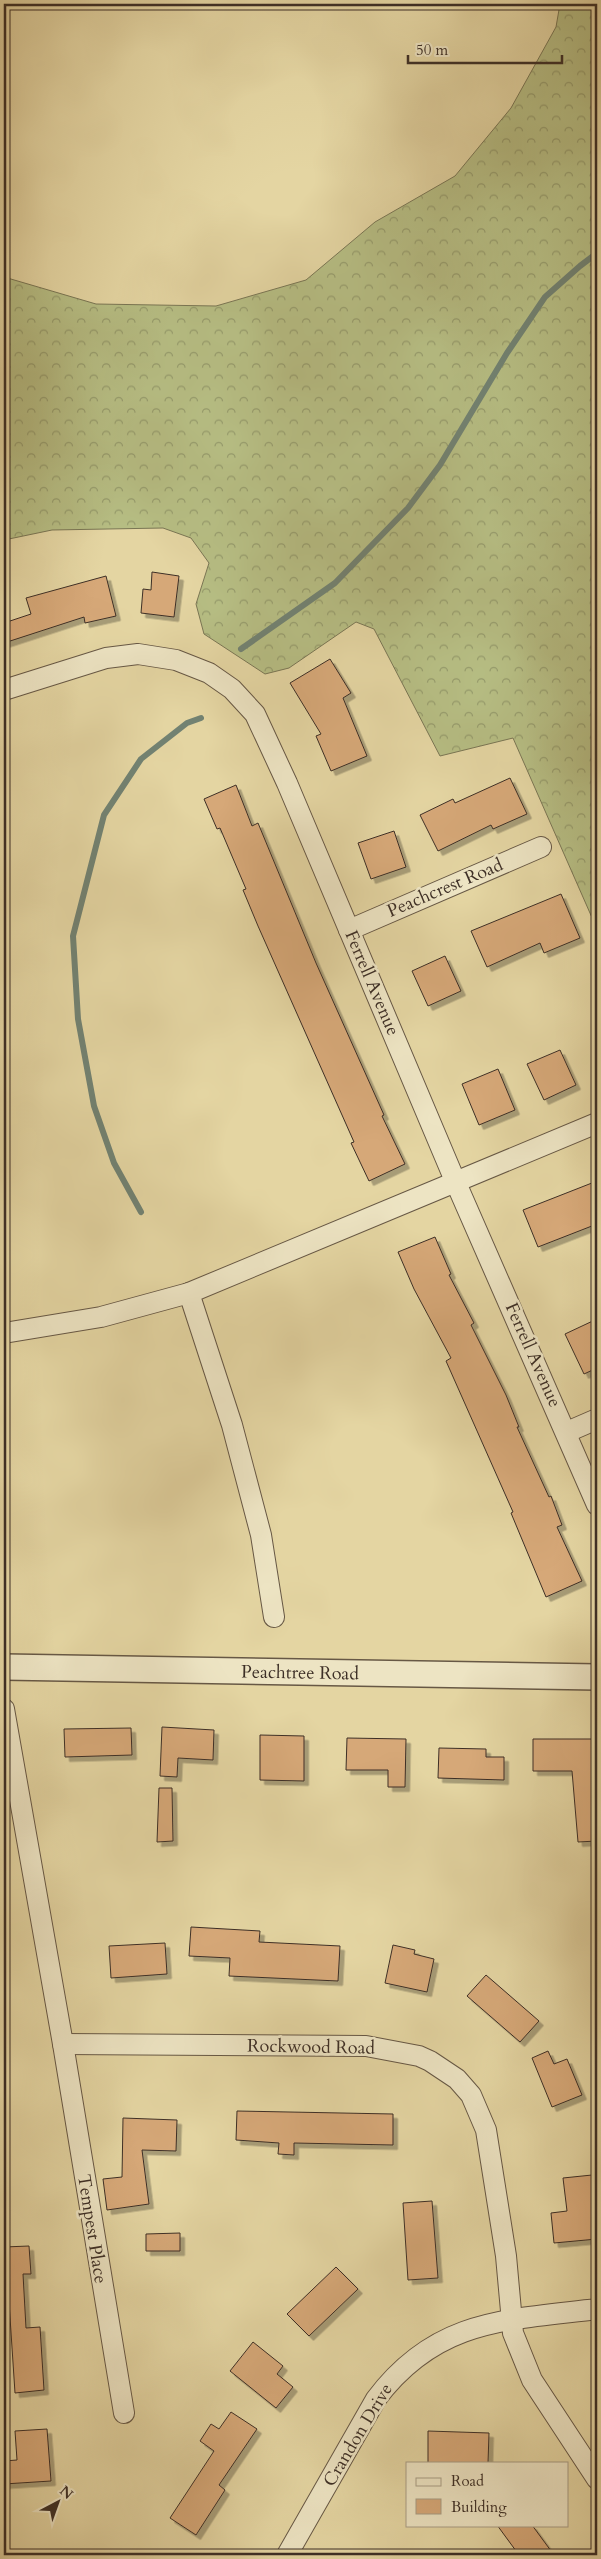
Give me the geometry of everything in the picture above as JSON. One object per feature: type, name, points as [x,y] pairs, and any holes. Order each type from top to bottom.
[{"type":"street","name":"Ferrell Avenue","points":[[4,690],[106,658],[138,654],[176,660],[209,673],[232,689],[255,714],[287,783],[456,1183],[567,1432],[597,1505]]},
{"type":"street","name":"Peachcrest Road","points":[[349,930],[541,847]]},
{"type":"street","points":[[4,1333],[101,1317],[189,1293],[597,1123]]},
{"type":"street","points":[[189,1293],[232,1425],[262,1535],[274,1616]]},
{"type":"street","points":[[567,1432],[597,1419]]},
{"type":"street","name":"Peachtree Road","points":[[4,1667],[597,1677]]},
{"type":"street","points":[[4,1709],[63,2044]]},
{"type":"street","name":"Rockwood Road","points":[[63,2044],[366,2046],[391,2049],[430,2061],[457,2079],[471,2095],[486,2130],[506,2256],[510,2321],[524,2363],[532,2380],[597,2479]]},
{"type":"street","name":"Tempest Place","points":[[63,2044],[124,2413]]},
{"type":"street","name":"Crandon Drive","points":[[287,2555],[376,2399],[392,2378],[438,2342],[460,2331],[510,2321],[597,2309]]},
{"type":"green space","points":[[560,4],[597,4],[597,929],[513,738],[440,756],[374,629],[356,622],[289,668],[265,674],[204,634],[196,604],[209,563],[191,538],[163,528],[52,530],[4,540],[4,277],[96,304],[216,306],[306,280],[375,222],[455,176],[511,108],[556,27]]},
{"type":"building","points":[[152,572],[179,576],[174,617],[141,613],[143,589],[151,590]]},
{"type":"building","points":[[106,576],[116,616],[85,623],[84,617],[4,643],[4,623],[31,614],[26,598]]},
{"type":"building","points":[[330,659],[351,693],[343,698],[367,756],[331,771],[316,736],[321,734],[290,683]]},
{"type":"building","points":[[510,778],[527,814],[493,829],[491,825],[438,851],[420,815],[453,799],[455,803]]},
{"type":"building","points":[[236,785],[252,826],[258,823],[316,963],[384,1115],[382,1116],[405,1164],[369,1181],[351,1143],[354,1142],[258,926],[243,890],[246,889],[220,828],[217,829],[204,799]]},
{"type":"building","points":[[394,831],[406,867],[371,879],[358,843]]},
{"type":"building","points":[[561,894],[580,938],[544,953],[540,943],[487,967],[471,931]]},
{"type":"building","points":[[445,956],[461,991],[428,1006],[412,971]]},
{"type":"building","points":[[560,1050],[576,1085],[544,1100],[527,1064]]},
{"type":"building","points":[[498,1069],[515,1110],[479,1125],[462,1084]]},
{"type":"building","points":[[597,1181],[597,1224],[538,1247],[523,1210]]},
{"type":"building","points":[[435,1237],[451,1274],[449,1275],[474,1323],[471,1325],[506,1395],[519,1427],[517,1427],[549,1497],[551,1496],[562,1525],[557,1527],[582,1581],[546,1597],[511,1513],[513,1512],[446,1361],[451,1358],[414,1289],[398,1252]]},
{"type":"building","points":[[597,1319],[597,1368],[584,1374],[565,1334]]},
{"type":"building","points":[[162,1727],[214,1730],[213,1760],[178,1758],[177,1777],[160,1776]]},
{"type":"building","points":[[131,1728],[132,1755],[65,1757],[64,1729]]},
{"type":"building","points":[[260,1735],[304,1736],[304,1781],[260,1780]]},
{"type":"building","points":[[347,1738],[406,1739],[405,1787],[388,1787],[388,1770],[346,1770]]},
{"type":"building","points":[[533,1739],[594,1739],[597,1841],[578,1842],[572,1771],[533,1771]]},
{"type":"building","points":[[439,1748],[486,1749],[486,1757],[504,1757],[504,1780],[438,1778]]},
{"type":"building","points":[[159,1788],[172,1788],[173,1841],[157,1842]]},
{"type":"building","points":[[191,1927],[260,1931],[259,1942],[340,1946],[338,1981],[229,1976],[230,1958],[189,1956]]},
{"type":"building","points":[[165,1943],[167,1974],[111,1978],[109,1946]]},
{"type":"building","points":[[393,1945],[415,1950],[414,1954],[434,1959],[427,1992],[385,1983]]},
{"type":"building","points":[[486,1975],[539,2021],[520,2042],[467,1996]]},
{"type":"building","points":[[548,2051],[554,2064],[567,2059],[582,2095],[552,2107],[532,2058]]},
{"type":"building","points":[[237,2111],[393,2114],[393,2145],[294,2143],[294,2155],[278,2154],[279,2143],[236,2140]]},
{"type":"building","points":[[123,2118],[177,2120],[176,2151],[142,2150],[149,2204],[107,2210],[103,2179],[122,2177]]},
{"type":"building","points":[[592,2175],[597,2239],[554,2243],[551,2213],[567,2211],[563,2178]]},
{"type":"building","points":[[432,2201],[438,2278],[408,2280],[403,2203]]},
{"type":"building","points":[[180,2233],[180,2251],[146,2251],[146,2234]]},
{"type":"building","points":[[29,2246],[31,2274],[23,2274],[26,2328],[40,2327],[44,2390],[15,2393],[9,2302],[4,2302],[4,2247]]},
{"type":"building","points":[[336,2267],[358,2289],[309,2336],[287,2314]]},
{"type":"building","points":[[253,2342],[283,2366],[277,2374],[293,2387],[276,2408],[230,2371]]},
{"type":"building","points":[[231,2412],[257,2429],[219,2485],[225,2490],[196,2535],[170,2518],[214,2451],[200,2441],[211,2424],[219,2429]]},
{"type":"building","points":[[47,2429],[51,2481],[4,2484],[4,2461],[17,2460],[15,2431]]},
{"type":"building","points":[[428,2431],[489,2433],[488,2462],[428,2462]]},
{"type":"building","points":[[498,2526],[533,2526],[554,2555],[519,2555]]},
{"type":"waterway","points":[[241,649],[335,583],[408,508],[440,465],[507,353],[545,297],[597,253]]},
{"type":"waterway","points":[[141,1212],[114,1163],[94,1106],[78,1019],[73,936],[104,815],[141,759],[187,723],[201,718]]}]
